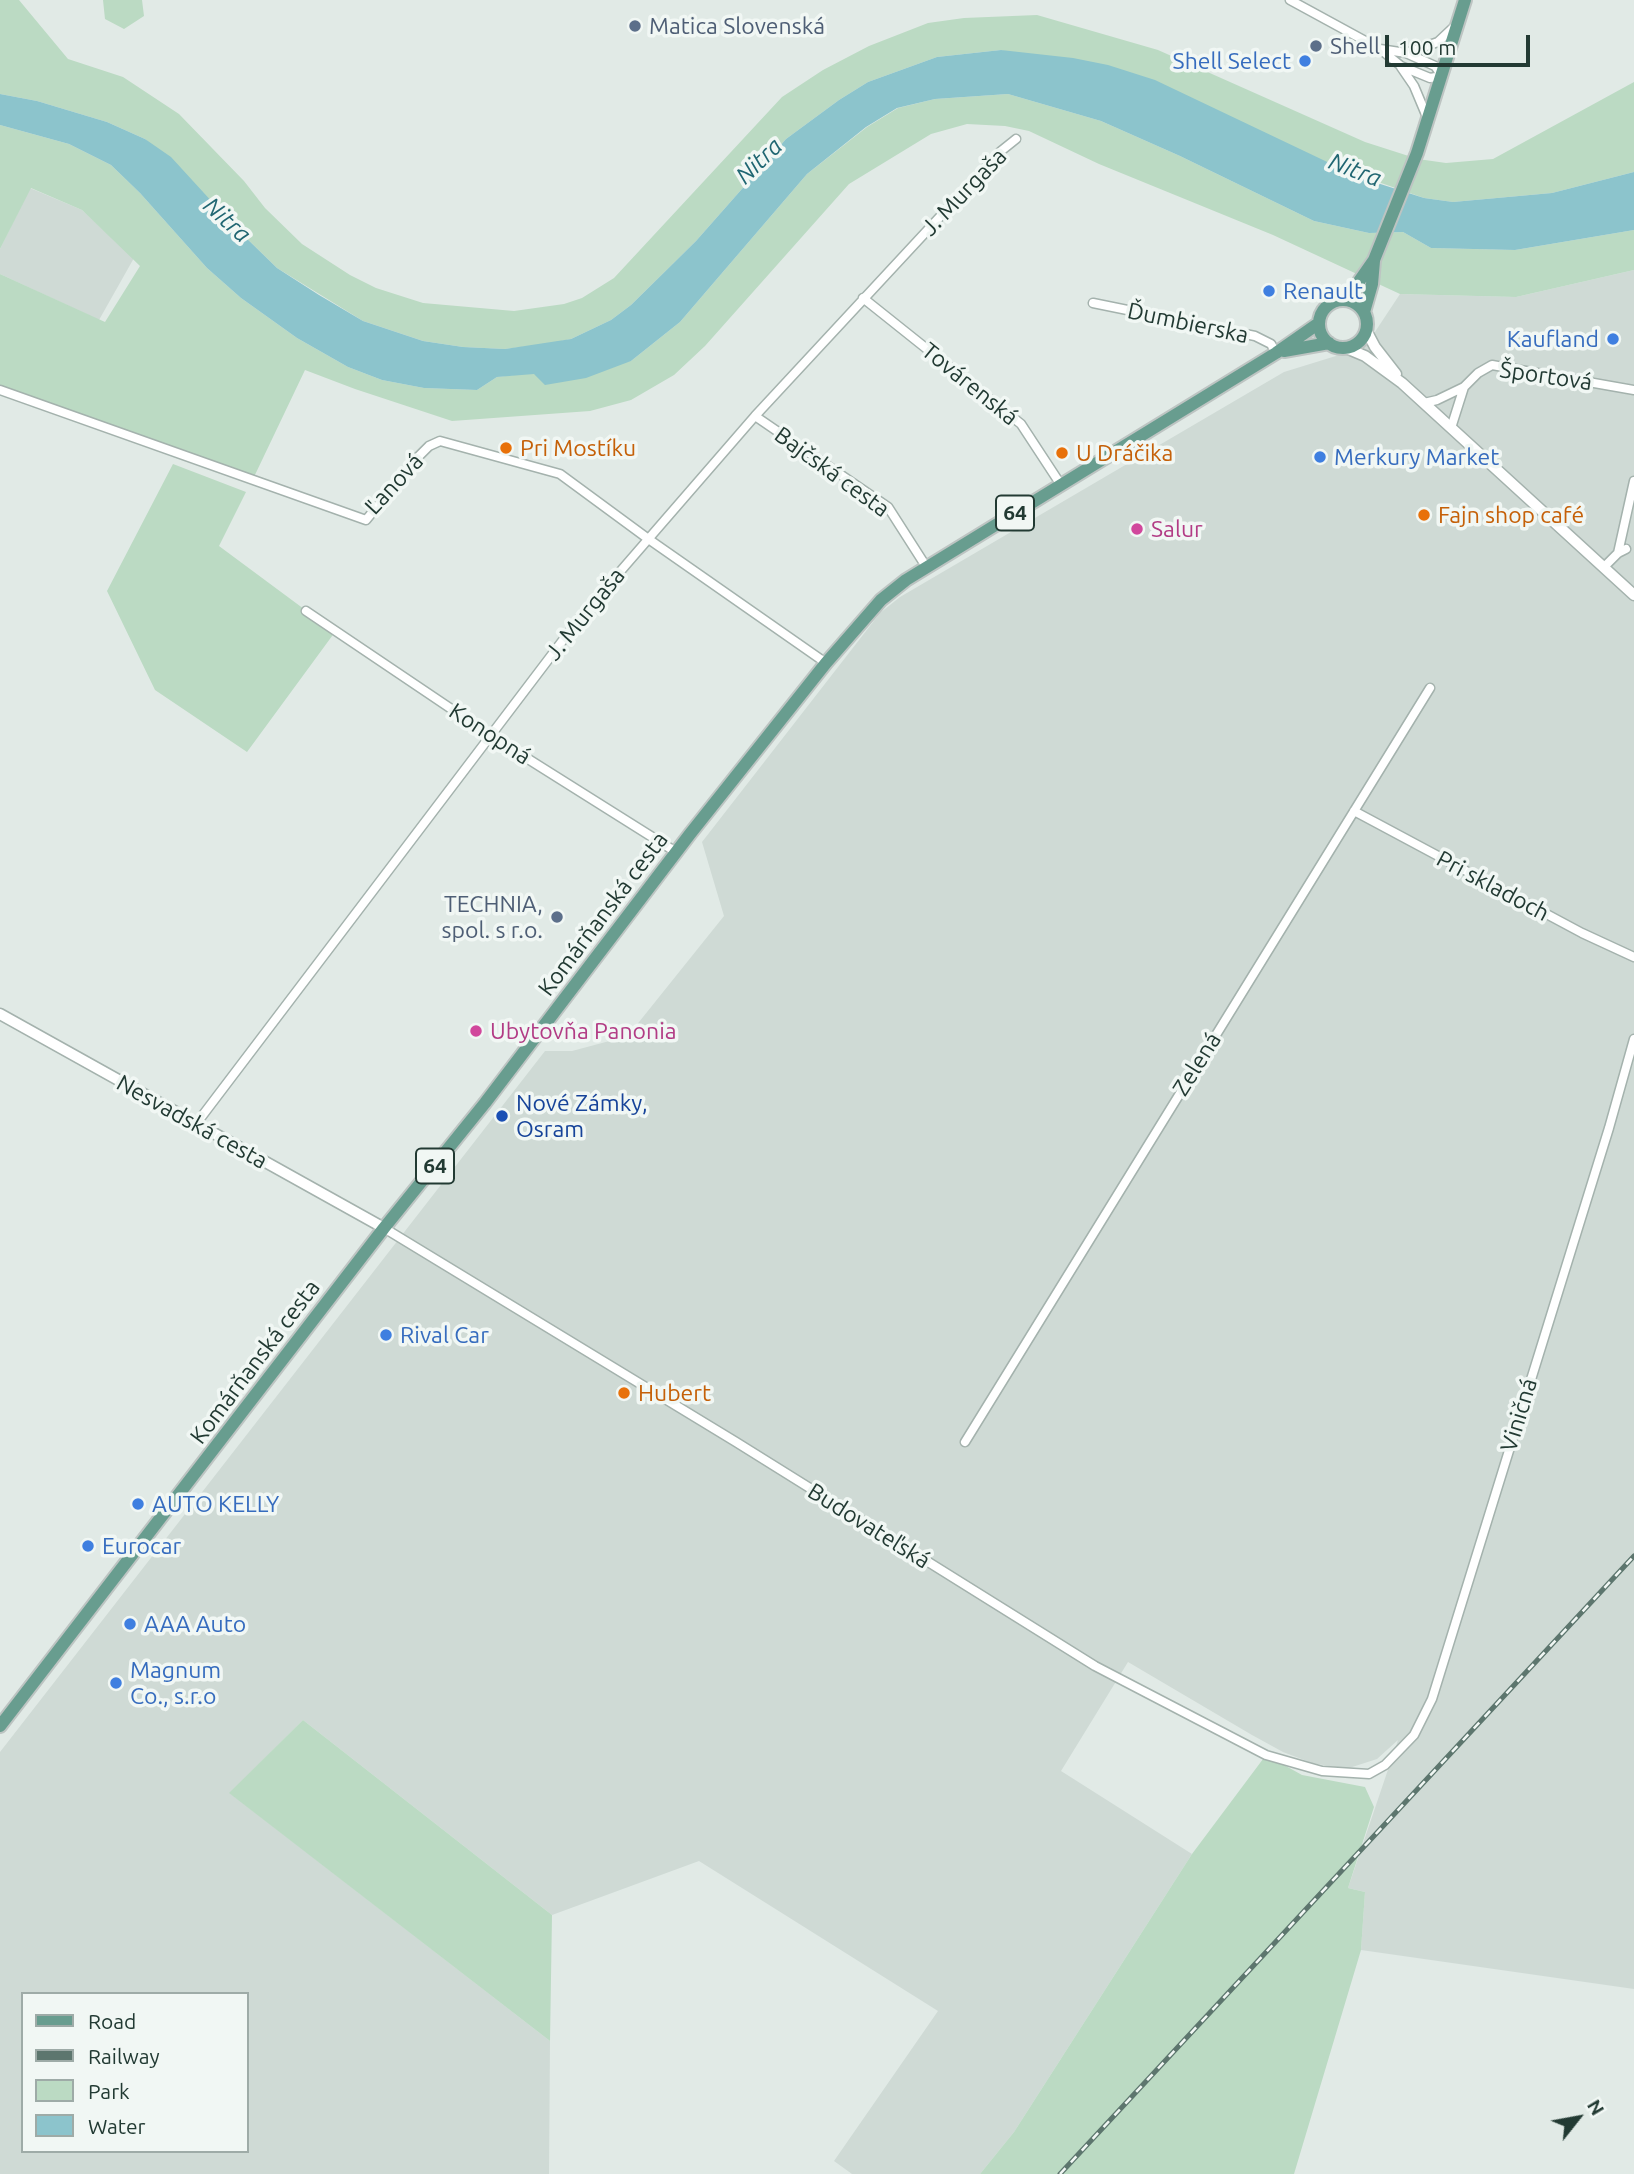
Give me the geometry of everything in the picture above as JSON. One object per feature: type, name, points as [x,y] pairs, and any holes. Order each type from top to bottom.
[{"type":"main road","name":"64","points":[[1319,323],[1326,307],[1343,300],[1374,260],[1413,161],[1465,0]]},
{"type":"main road","name":"64","points":[[1366,330],[1364,312],[1372,284],[1374,260]]},
{"type":"main road","points":[[1343,300],[1355,303],[1364,312]]},
{"type":"main road","points":[[1319,323],[1321,332],[1329,343]]},
{"type":"main road","name":"Komárňanská cesta","points":[[0,1726],[384,1228],[485,1103],[676,852],[825,663],[881,600],[906,580],[1276,353],[1319,323]]},
{"type":"main road","points":[[1346,348],[1359,342],[1366,330]]},
{"type":"main road","name":"64","points":[[1329,343],[1346,348]]},
{"type":"main road","name":"Komárňanská cesta","points":[[1276,353],[1329,343]]},
{"type":"street","points":[[1290,0],[1380,49],[1401,66],[1430,78],[1442,76],[1435,66],[1406,53],[1380,49]]},
{"type":"street","points":[[1406,53],[1438,42],[1459,22]]},
{"type":"street","points":[[1401,66],[1414,86],[1427,120]]},
{"type":"street","name":"J. Murgaša","points":[[195,1125],[579,619],[755,416],[863,298],[1016,139]]},
{"type":"street","name":"Továrenská","points":[[863,298],[1021,424],[1061,485]]},
{"type":"street","name":"Ďumbierska","points":[[1093,303],[1255,336],[1271,344],[1276,353]]},
{"type":"street","points":[[1366,330],[1375,347],[1402,383]]},
{"type":"street","points":[[1346,348],[1365,356],[1402,383],[1634,595]]},
{"type":"street","name":"Športová","points":[[1424,403],[1464,387],[1478,373],[1492,365],[1634,390]]},
{"type":"street","name":"Športová","points":[[1451,428],[1464,387]]},
{"type":"street","name":"Ľanová","points":[[0,390],[366,520],[418,457],[429,446],[440,441],[560,474],[825,663]]},
{"type":"street","name":"Bajčská cesta","points":[[755,416],[888,507],[927,568]]},
{"type":"street","points":[[1604,567],[1626,550],[1623,538],[1634,481]]},
{"type":"street","name":"Konopná","points":[[306,611],[490,735],[676,852]]},
{"type":"street","name":"Zelená","points":[[965,1442],[1430,688]]},
{"type":"street","name":"Pri skladoch","points":[[1354,811],[1582,933],[1634,957]]},
{"type":"street","name":"Nesvadská cesta","points":[[0,1014],[384,1228]]},
{"type":"street","name":"Viničná","points":[[1373,1773],[1391,1760],[1413,1735],[1432,1699],[1634,1039]]},
{"type":"street","name":"Budovateľská","points":[[384,1228],[736,1442],[1095,1666],[1266,1755],[1322,1771],[1373,1773]]},
{"type":"shaded area","points":[[30,188],[82,210],[134,258],[99,320],[0,274],[0,249]]},
{"type":"shaded area","points":[[1634,270],[1634,1989],[1361,1950],[1365,1892],[1348,1888],[1398,1740],[1377,1759],[1346,1769],[1312,1763],[1283,1752],[1252,1735],[1128,1662],[1061,1771],[1192,1854],[1014,2132],[980,2174],[852,2174],[834,2161],[938,2011],[699,1861],[552,1915],[303,1720],[230,1793],[550,2041],[549,2174],[0,2174],[0,1752],[545,1051],[572,1051],[617,1039],[635,1027],[724,916],[702,842],[880,613],[900,597],[1284,372],[1365,347],[1400,294],[1516,297]]},
{"type":"green space","points":[[0,0],[19,0],[68,59],[123,77],[179,114],[244,181],[265,208],[302,244],[350,275],[376,288],[423,303],[514,311],[564,304],[582,298],[614,278],[782,97],[823,70],[869,46],[928,23],[964,18],[1037,15],[1158,50],[1365,142],[1418,159],[1446,163],[1493,159],[1634,82],[1634,172],[1552,193],[1453,202],[1424,198],[1001,50],[937,57],[868,82],[786,139],[696,241],[631,305],[611,320],[571,339],[547,344],[505,349],[463,347],[423,341],[363,321],[277,268],[145,139],[107,122],[37,101],[0,94]]},
{"type":"green space","points":[[103,0],[142,0],[144,16],[124,29],[105,19]]},
{"type":"green space","points":[[1008,94],[1101,121],[1314,221],[1369,233],[1403,232],[1431,248],[1515,250],[1634,230],[1634,270],[1516,297],[1400,294],[1273,235],[1099,164],[1029,131],[1005,126],[967,124],[931,134],[849,184],[705,346],[674,375],[631,400],[590,411],[452,421],[305,370],[253,479],[0,385],[0,274],[105,322],[140,266],[82,210],[31,188],[0,249],[0,125],[69,144],[111,165],[140,193],[207,268],[241,298],[297,338],[348,367],[382,380],[424,388],[477,390],[497,377],[631,361],[680,322],[807,174],[867,127],[898,108],[935,99]]},
{"type":"green space","points":[[173,464],[246,492],[219,546],[335,632],[247,752],[155,690],[107,591]]},
{"type":"green space","points":[[303,1720],[552,1915],[550,2041],[229,1793]]},
{"type":"green space","points":[[1266,1755],[1302,1775],[1365,1787],[1374,1807],[1348,1888],[1365,1892],[1361,1950],[1294,2174],[980,2174],[1014,2132],[1192,1854]]},
{"type":"water","name":"Nitra","points":[[1001,50],[1073,58],[1108,65],[1155,80],[1342,169],[1424,198],[1453,202],[1552,193],[1634,172],[1634,230],[1515,250],[1431,248],[1403,232],[1369,233],[1314,221],[1101,121],[1008,94],[935,99],[897,108],[866,127],[807,174],[680,322],[631,361],[586,378],[545,385],[534,374],[497,377],[477,390],[424,388],[382,380],[348,367],[297,338],[241,298],[207,268],[140,193],[111,165],[69,144],[0,125],[0,94],[37,101],[107,122],[145,139],[171,157],[277,268],[363,321],[423,341],[505,349],[571,339],[611,320],[631,305],[696,241],[786,139],[868,82],[937,57]]},
{"type":"railway","points":[[1060,2174],[1634,1556]]},
{"type":"place","name":"Matica Slovenská","points":[[635,26]]},
{"type":"place","name":"Shell","points":[[1316,46]]},
{"type":"place","name":"Shell Select","points":[[1305,61]]},
{"type":"place","name":"Renault","points":[[1269,291]]},
{"type":"place","name":"Kaufland","points":[[1613,339]]},
{"type":"place","name":"Pri Mostíku","points":[[506,448]]},
{"type":"place","name":"U Dráčika","points":[[1062,453]]},
{"type":"place","name":"Merkury Market","points":[[1320,457]]},
{"type":"place","name":"Fajn shop café","points":[[1424,515]]},
{"type":"place","name":"Salur","points":[[1137,529]]},
{"type":"place","name":"TECHNIA, spol. s r.o.","points":[[557,917]]},
{"type":"place","name":"Ubytovňa Panonia","points":[[476,1031]]},
{"type":"place","name":"Nové Zámky, Osram","points":[[502,1116]]},
{"type":"place","name":"Rival Car","points":[[386,1335]]},
{"type":"place","name":"Hubert","points":[[624,1393]]},
{"type":"place","name":"AUTO KELLY","points":[[138,1504]]},
{"type":"place","name":"Eurocar","points":[[88,1546]]},
{"type":"place","name":"AAA Auto","points":[[130,1624]]},
{"type":"place","name":"Magnum Co., s.r.o","points":[[116,1683]]}]
